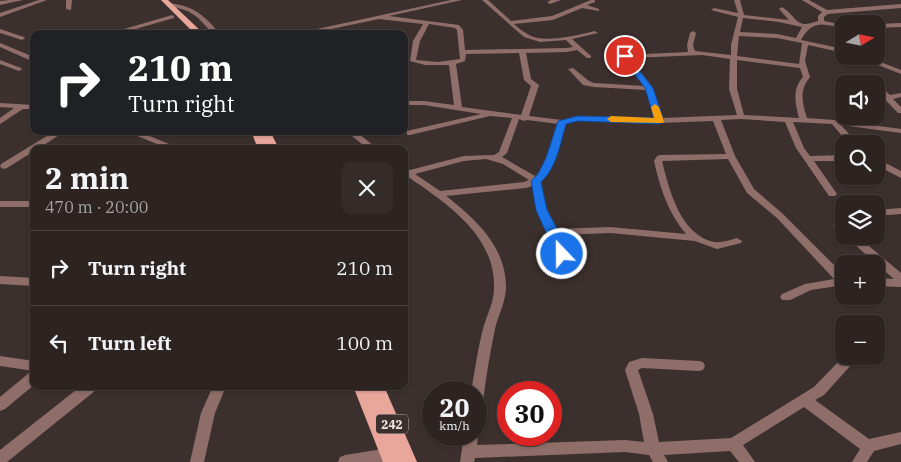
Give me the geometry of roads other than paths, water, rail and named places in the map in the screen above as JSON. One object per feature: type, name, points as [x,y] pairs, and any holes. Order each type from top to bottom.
[{"type":"main road","points":[[154,0],[185,30]]},
{"type":"main road","points":[[166,3],[196,30]]},
{"type":"main road","points":[[363,390],[390,458]]},
{"type":"main road","name":"242","points":[[378,390],[408,462]]},
{"type":"street","points":[[0,3],[20,0]]},
{"type":"street","points":[[0,15],[44,0]]},
{"type":"street","points":[[69,0],[69,9]]},
{"type":"street","points":[[317,30],[459,0]]},
{"type":"street","points":[[485,0],[510,24],[530,38],[567,38],[595,33]]},
{"type":"street","points":[[550,2],[558,0]]},
{"type":"street","points":[[737,0],[741,16],[732,56],[733,89],[741,118]]},
{"type":"street","points":[[805,0],[826,12]]},
{"type":"street","points":[[510,24],[553,18],[593,1]]},
{"type":"street","points":[[166,3],[186,6],[192,9],[213,30]]},
{"type":"street","points":[[583,6],[597,10]]},
{"type":"street","points":[[821,22],[821,16],[826,12],[901,6]]},
{"type":"street","points":[[782,9],[802,26],[802,66],[807,72],[807,77],[798,87],[798,99],[804,121]]},
{"type":"street","points":[[714,10],[802,26],[821,22],[835,26]]},
{"type":"street","points":[[125,30],[172,17]]},
{"type":"street","points":[[380,17],[457,26],[460,30],[464,52],[463,60],[424,63],[413,61],[413,54],[421,30],[427,23]]},
{"type":"street","points":[[885,26],[901,25]]},
{"type":"street","points":[[0,31],[22,37],[0,45]]},
{"type":"street","points":[[692,53],[690,45],[693,33]]},
{"type":"street","points":[[738,34],[767,35],[835,49]]},
{"type":"street","points":[[567,38],[589,57]]},
{"type":"street","points":[[0,45],[15,53],[30,58]]},
{"type":"street","points":[[464,52],[568,50],[578,48]]},
{"type":"street","points":[[496,158],[503,153],[535,85],[528,80],[522,51]]},
{"type":"street","points":[[0,58],[15,53]]},
{"type":"street","points":[[659,121],[649,88],[625,56],[692,53],[732,56],[802,66]]},
{"type":"street","points":[[0,62],[19,69]]},
{"type":"street","points":[[452,62],[458,108]]},
{"type":"street","points":[[882,65],[901,72]]},
{"type":"street","points":[[571,69],[586,82],[594,85],[649,88]]},
{"type":"street","points":[[885,95],[901,111]]},
{"type":"street","points":[[888,98],[901,96]]},
{"type":"street","points":[[408,103],[424,103],[520,118],[562,122],[578,118],[659,121],[741,118],[834,122],[901,131]]},
{"type":"street","points":[[0,105],[30,107]]},
{"type":"street","points":[[0,122],[22,106]]},
{"type":"street","points":[[410,133],[494,114]]},
{"type":"street","points":[[716,118],[731,156],[750,191],[780,216],[835,272]]},
{"type":"street","points":[[788,120],[800,148],[832,194]]},
{"type":"street","points":[[439,194],[526,185],[536,181],[543,175],[551,158],[562,122]]},
{"type":"street","points":[[834,122],[846,135]]},
{"type":"street","points":[[38,145],[54,135]]},
{"type":"street","points":[[141,135],[165,144]]},
{"type":"street","points":[[355,135],[369,145]]},
{"type":"street","points":[[4,166],[30,150]]},
{"type":"street","points":[[696,238],[679,220],[668,199],[662,180],[659,159],[668,157],[731,156]]},
{"type":"street","points":[[408,171],[475,158],[496,158],[536,181]]},
{"type":"street","points":[[808,159],[835,158]]},
{"type":"street","points":[[885,166],[901,175]]},
{"type":"street","points":[[408,172],[439,194],[478,231],[496,257],[500,273],[500,290],[490,327],[480,381]]},
{"type":"street","points":[[536,181],[541,210],[562,254]]},
{"type":"street","points":[[0,204],[30,204]]},
{"type":"street","points":[[885,213],[901,212]]},
{"type":"street","points":[[553,232],[610,230],[696,238],[712,245],[737,241]]},
{"type":"street","points":[[861,245],[901,278]]},
{"type":"street","points":[[0,280],[30,282]]},
{"type":"street","points":[[885,282],[901,283]]},
{"type":"street","points":[[786,298],[809,287],[835,283]]},
{"type":"street","points":[[0,360],[30,365]]},
{"type":"street","points":[[661,462],[653,449],[646,414],[631,370],[633,366],[642,363],[699,366]]},
{"type":"street","points":[[468,457],[625,446],[653,449],[732,444],[818,391],[843,365]]},
{"type":"street","points":[[0,405],[30,380]]},
{"type":"street","points":[[0,459],[86,390]]},
{"type":"street","points":[[197,462],[208,413],[218,390]]},
{"type":"street","points":[[804,400],[867,446],[901,438]]},
{"type":"street","points":[[732,444],[748,462]]},
{"type":"street","points":[[858,462],[867,450],[867,446]]},
{"type":"street","points":[[344,462],[390,458]]}]
